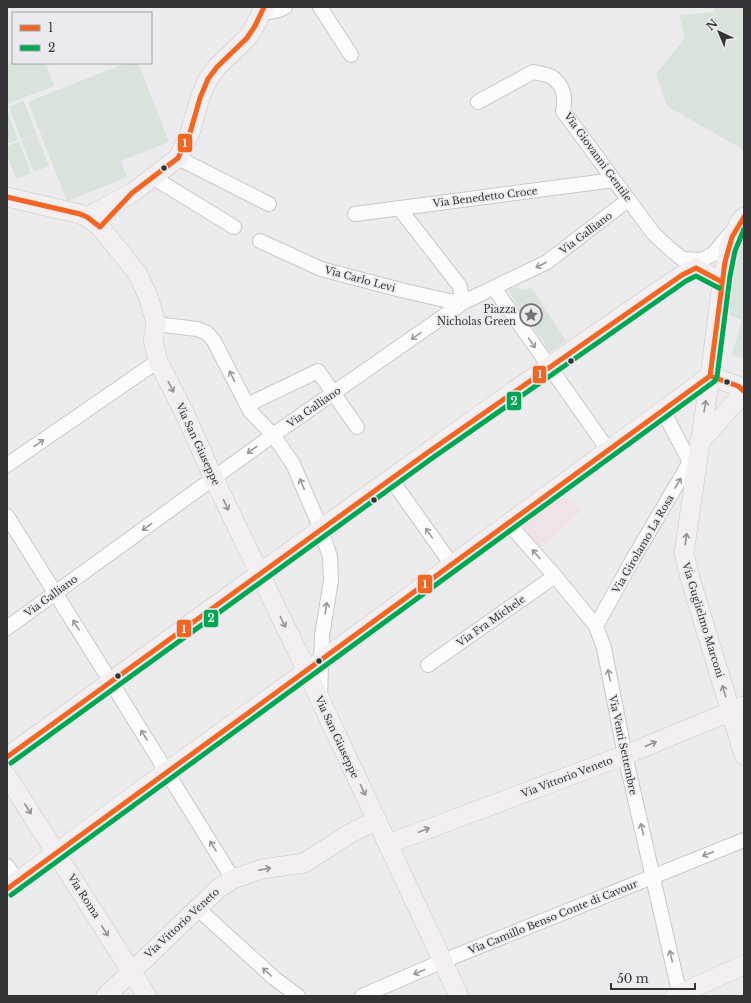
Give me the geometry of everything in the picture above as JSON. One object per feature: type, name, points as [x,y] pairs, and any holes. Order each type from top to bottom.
[{"type":"street","points":[[94,222],[154,178],[178,158],[190,133],[200,98],[208,79],[246,38],[255,26],[263,10],[279,10],[285,7]]},
{"type":"street","points":[[320,7],[351,55]]},
{"type":"street","name":"Via Giovanni Gentile","points":[[478,102],[533,72],[551,76],[563,90],[566,101],[563,111],[653,233],[687,268]]},
{"type":"street","points":[[178,158],[269,204]]},
{"type":"street","points":[[154,178],[234,227]]},
{"type":"street","name":"Via Benedetto Croce","points":[[355,214],[614,180]]},
{"type":"street","points":[[7,197],[66,211],[94,222],[138,274],[149,299],[156,324],[198,329],[207,333],[214,341],[250,411],[273,435],[293,464],[321,529],[330,557],[331,580],[322,636],[314,666]]},
{"type":"street","name":"Via Galliano","points":[[7,628],[273,435],[464,302],[547,262],[628,200]]},
{"type":"street","points":[[399,208],[458,285],[464,302]]},
{"type":"street","points":[[7,757],[548,366],[687,268],[713,254],[741,220]]},
{"type":"street","name":"Via Guglielmo Marconi","points":[[741,220],[729,247],[723,274],[710,372],[695,455],[684,553],[690,578],[737,708],[744,755]]},
{"type":"street","name":"Via Carlo Levi","points":[[260,241],[322,270],[449,301],[464,302]]},
{"type":"street","points":[[687,268],[723,274]]},
{"type":"street","points":[[494,288],[609,451]]},
{"type":"street","name":"Via San Giuseppe","points":[[156,324],[153,340],[158,360],[185,414],[259,575],[314,666],[320,700],[459,996]]},
{"type":"street","points":[[7,465],[158,360]]},
{"type":"street","points":[[247,405],[318,371],[357,427]]},
{"type":"street","points":[[7,866],[12,885],[609,451],[659,414],[710,372],[738,386],[744,391],[695,455],[659,414]]},
{"type":"street","name":"Via Girolamo La Rosa","points":[[596,626],[695,455]]},
{"type":"street","points":[[391,479],[452,565]]},
{"type":"street","points":[[7,516],[112,682],[233,879]]},
{"type":"street","name":"Via Venti Settembre","points":[[509,524],[555,576],[596,626],[604,648],[625,755],[678,995]]},
{"type":"street","name":"Via Fra Michele","points":[[428,665],[555,576]]},
{"type":"street","name":"Via Vittorio Veneto","points":[[388,844],[625,755],[737,708]]},
{"type":"street","name":"Via Roma","points":[[7,776],[147,996]]},
{"type":"street","name":"Via Vittorio Veneto","points":[[106,996],[219,888],[233,879],[262,869],[304,863],[349,834],[377,820]]},
{"type":"street","name":"Via Camillo Benso Conte di Cavour","points":[[362,996],[443,961],[744,840]]},
{"type":"street","points":[[197,908],[274,978],[298,996]]},
{"type":"street","points":[[678,995],[744,965]]},
{"type":"shaded area","points":[[715,7],[744,7],[744,12],[714,12]]},
{"type":"shaded area","points":[[714,12],[744,12],[744,150],[667,106],[656,74],[685,38],[679,15]]},
{"type":"shaded area","points":[[12,60],[12,64],[45,64],[54,86],[7,104],[7,63]]},
{"type":"shaded area","points":[[123,64],[138,64],[169,142],[121,161],[127,177],[67,201],[28,102]]},
{"type":"shaded area","points":[[24,101],[36,133],[21,139],[9,107]]},
{"type":"shaded area","points":[[7,111],[18,140],[7,144]]},
{"type":"shaded area","points":[[36,134],[49,166],[34,172],[21,140]]},
{"type":"shaded area","points":[[19,141],[31,173],[16,179],[7,155],[7,146]]},
{"type":"shaded area","points":[[744,228],[744,358],[732,355],[742,320],[724,313],[732,255]]},
{"type":"shaded area","points":[[517,287],[522,290],[532,288],[566,341],[550,352],[508,291]]},
{"type":"shaded area","points":[[562,493],[569,502],[572,501],[581,511],[539,550],[518,526]]},
{"type":"transit line","name":"1","points":[[7,197],[80,214],[87,217],[100,227],[132,193],[178,158],[190,133],[200,98],[208,79],[217,67],[247,38],[255,26],[264,7]]},
{"type":"transit line","name":"1","points":[[7,889],[710,376],[725,262],[732,237],[744,217]]},
{"type":"transit line","name":"2","points":[[11,895],[715,381],[717,377],[730,276],[735,251],[744,229]]},
{"type":"transit line","name":"1","points":[[7,757],[427,453],[682,275],[696,268],[722,282]]},
{"type":"transit line","name":"2","points":[[11,763],[431,459],[686,281],[696,276],[719,288]]},
{"type":"transit line","name":"1","points":[[710,376],[738,386],[744,391]]},
{"type":"place","name":"Piazza Nicholas Green","points":[[531,315]]}]
